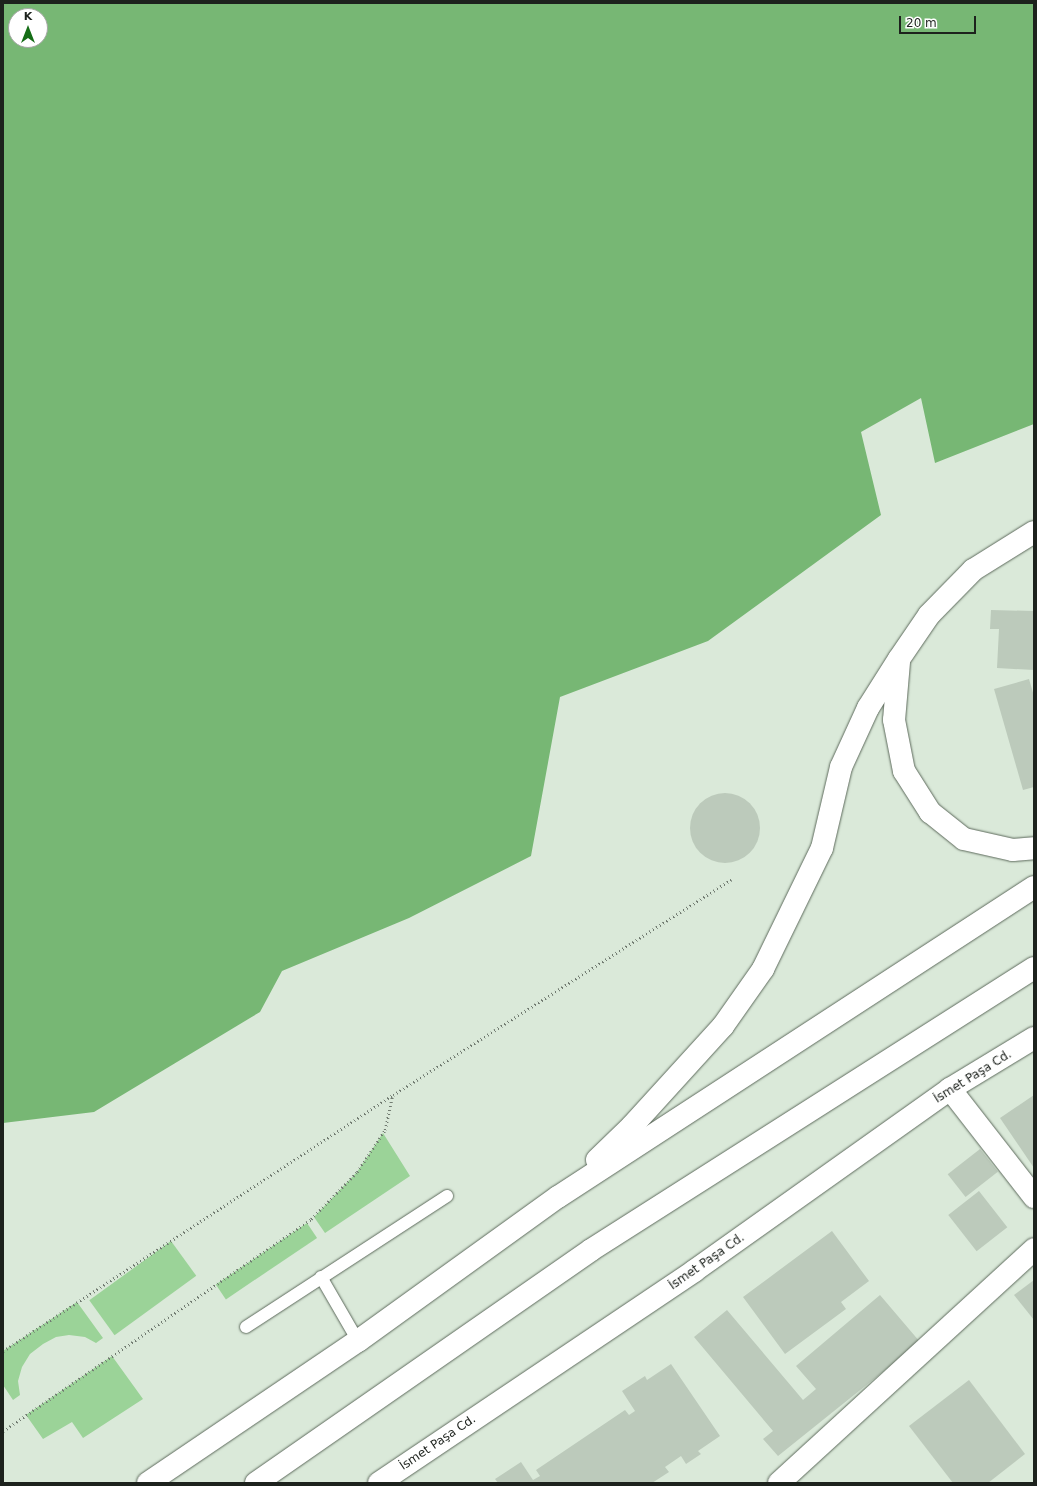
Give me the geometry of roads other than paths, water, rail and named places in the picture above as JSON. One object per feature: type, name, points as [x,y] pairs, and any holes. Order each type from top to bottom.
[{"type":"main road","points":[[558,1197],[632,1126],[723,1026],[763,969],[822,848],[841,766],[868,708],[929,615],[973,570],[1034,532]]},
{"type":"main road","points":[[899,659],[894,720],[902,764],[904,771],[930,812],[964,839],[1013,850],[1034,848]]},
{"type":"main road","points":[[148,1483],[358,1341],[558,1197],[1034,887]]},
{"type":"main road","points":[[256,1483],[591,1250],[1034,968]]},
{"type":"main road","name":"İsmet Paşa Cd.","points":[[379,1483],[694,1271],[950,1090],[1034,1038]]},
{"type":"main road","points":[[950,1090],[1034,1197]]},
{"type":"main road","points":[[779,1483],[1034,1249]]},
{"type":"lane","points":[[246,1327],[447,1196]]},
{"type":"lane","points":[[321,1278],[358,1341]]}]
